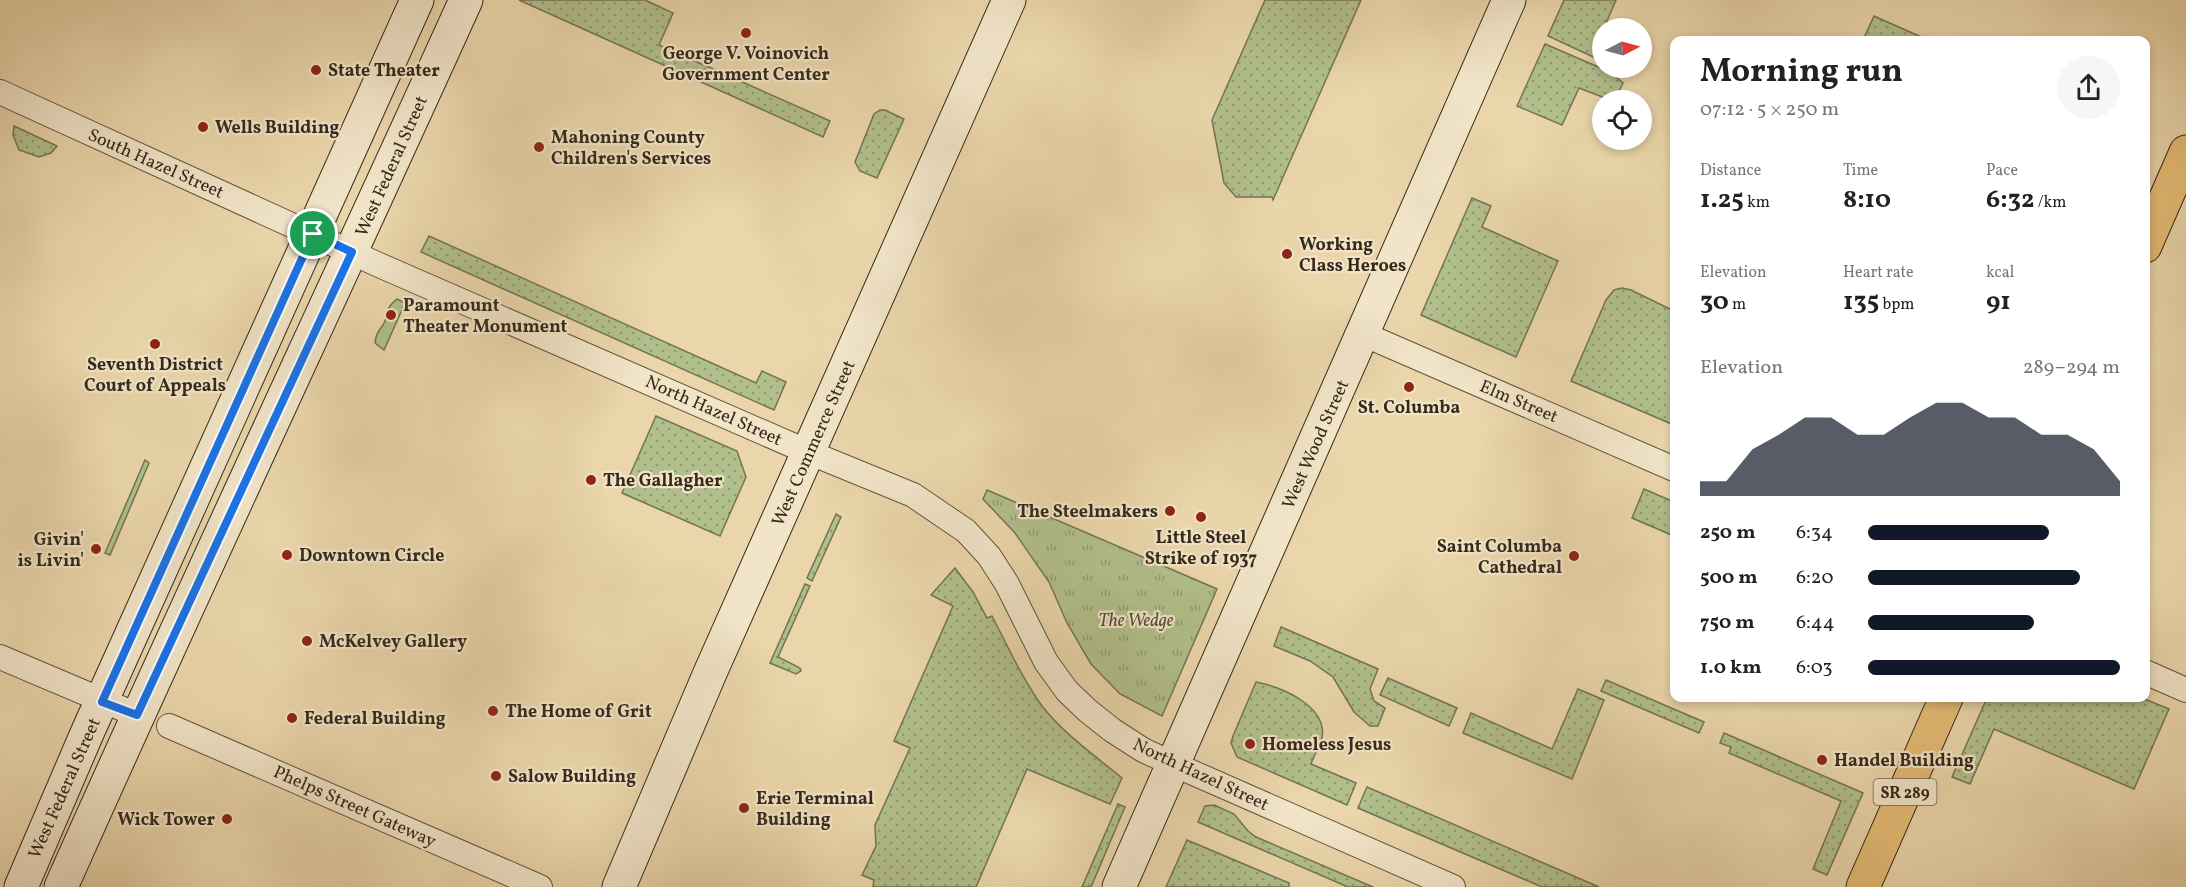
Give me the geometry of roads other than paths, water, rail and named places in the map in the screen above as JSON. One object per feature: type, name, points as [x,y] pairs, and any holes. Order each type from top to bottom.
[{"type":"main road","points":[[2150,235],[2186,152]]},
{"type":"main road","name":"SR 289","points":[[1863,887],[1944,702]]},
{"type":"street","name":"West Federal Street","points":[[21,887],[417,0]]},
{"type":"street","name":"West Federal Street","points":[[61,887],[137,715],[466,0]]},
{"type":"street","name":"West Commerce Street","points":[[619,887],[710,673],[1009,0]]},
{"type":"street","name":"West Wood Street","points":[[1119,887],[1509,0]]},
{"type":"street","name":"South Hazel Street","points":[[0,93],[313,234]]},
{"type":"street","name":"North Hazel Street","points":[[313,234],[808,452],[913,495],[966,531],[989,556],[1007,584],[1046,662],[1067,691],[1112,730],[1143,750],[1173,764],[1453,887]]},
{"type":"street","name":"Elm Street","points":[[1363,334],[1670,467]]},
{"type":"street","points":[[0,657],[137,715]]},
{"type":"street","points":[[2150,674],[2186,690]]},
{"type":"street","name":"Phelps Street Gateway","points":[[169,726],[540,887]]},
{"type":"place","name":"George V. Voinovich Government Center","points":[[746,33]]},
{"type":"place","name":"State Theater","points":[[316,70]]},
{"type":"place","name":"Wells Building","points":[[203,127]]},
{"type":"place","name":"Mahoning County Children's Services","points":[[539,147]]},
{"type":"place","name":"Working Class Heroes","points":[[1287,254]]},
{"type":"place","name":"Paramount Theater Monument","points":[[391,315]]},
{"type":"place","name":"Seventh District Court of Appeals","points":[[155,344]]},
{"type":"place","name":"St. Columba","points":[[1409,387]]},
{"type":"place","name":"The Gallagher","points":[[591,480]]},
{"type":"place","name":"The Steelmakers","points":[[1170,511]]},
{"type":"place","name":"Little Steel Strike of 1937","points":[[1201,517]]},
{"type":"place","name":"Givin' is Livin'","points":[[96,549]]},
{"type":"place","name":"Downtown Circle","points":[[287,555]]},
{"type":"place","name":"Saint Columba Cathedral","points":[[1574,556]]},
{"type":"place","name":"McKelvey Gallery","points":[[307,641]]},
{"type":"place","name":"The Home of Grit","points":[[493,711]]},
{"type":"place","name":"Federal Building","points":[[292,718]]},
{"type":"place","name":"Homeless Jesus","points":[[1250,744]]},
{"type":"place","name":"Handel Building","points":[[1822,760]]},
{"type":"place","name":"Salow Building","points":[[496,776]]},
{"type":"place","name":"Erie Terminal Building","points":[[744,808]]},
{"type":"place","name":"Wick Tower","points":[[227,819]]},
{"type":"park label","name":"The Wedge","points":[[1136,620]]}]
